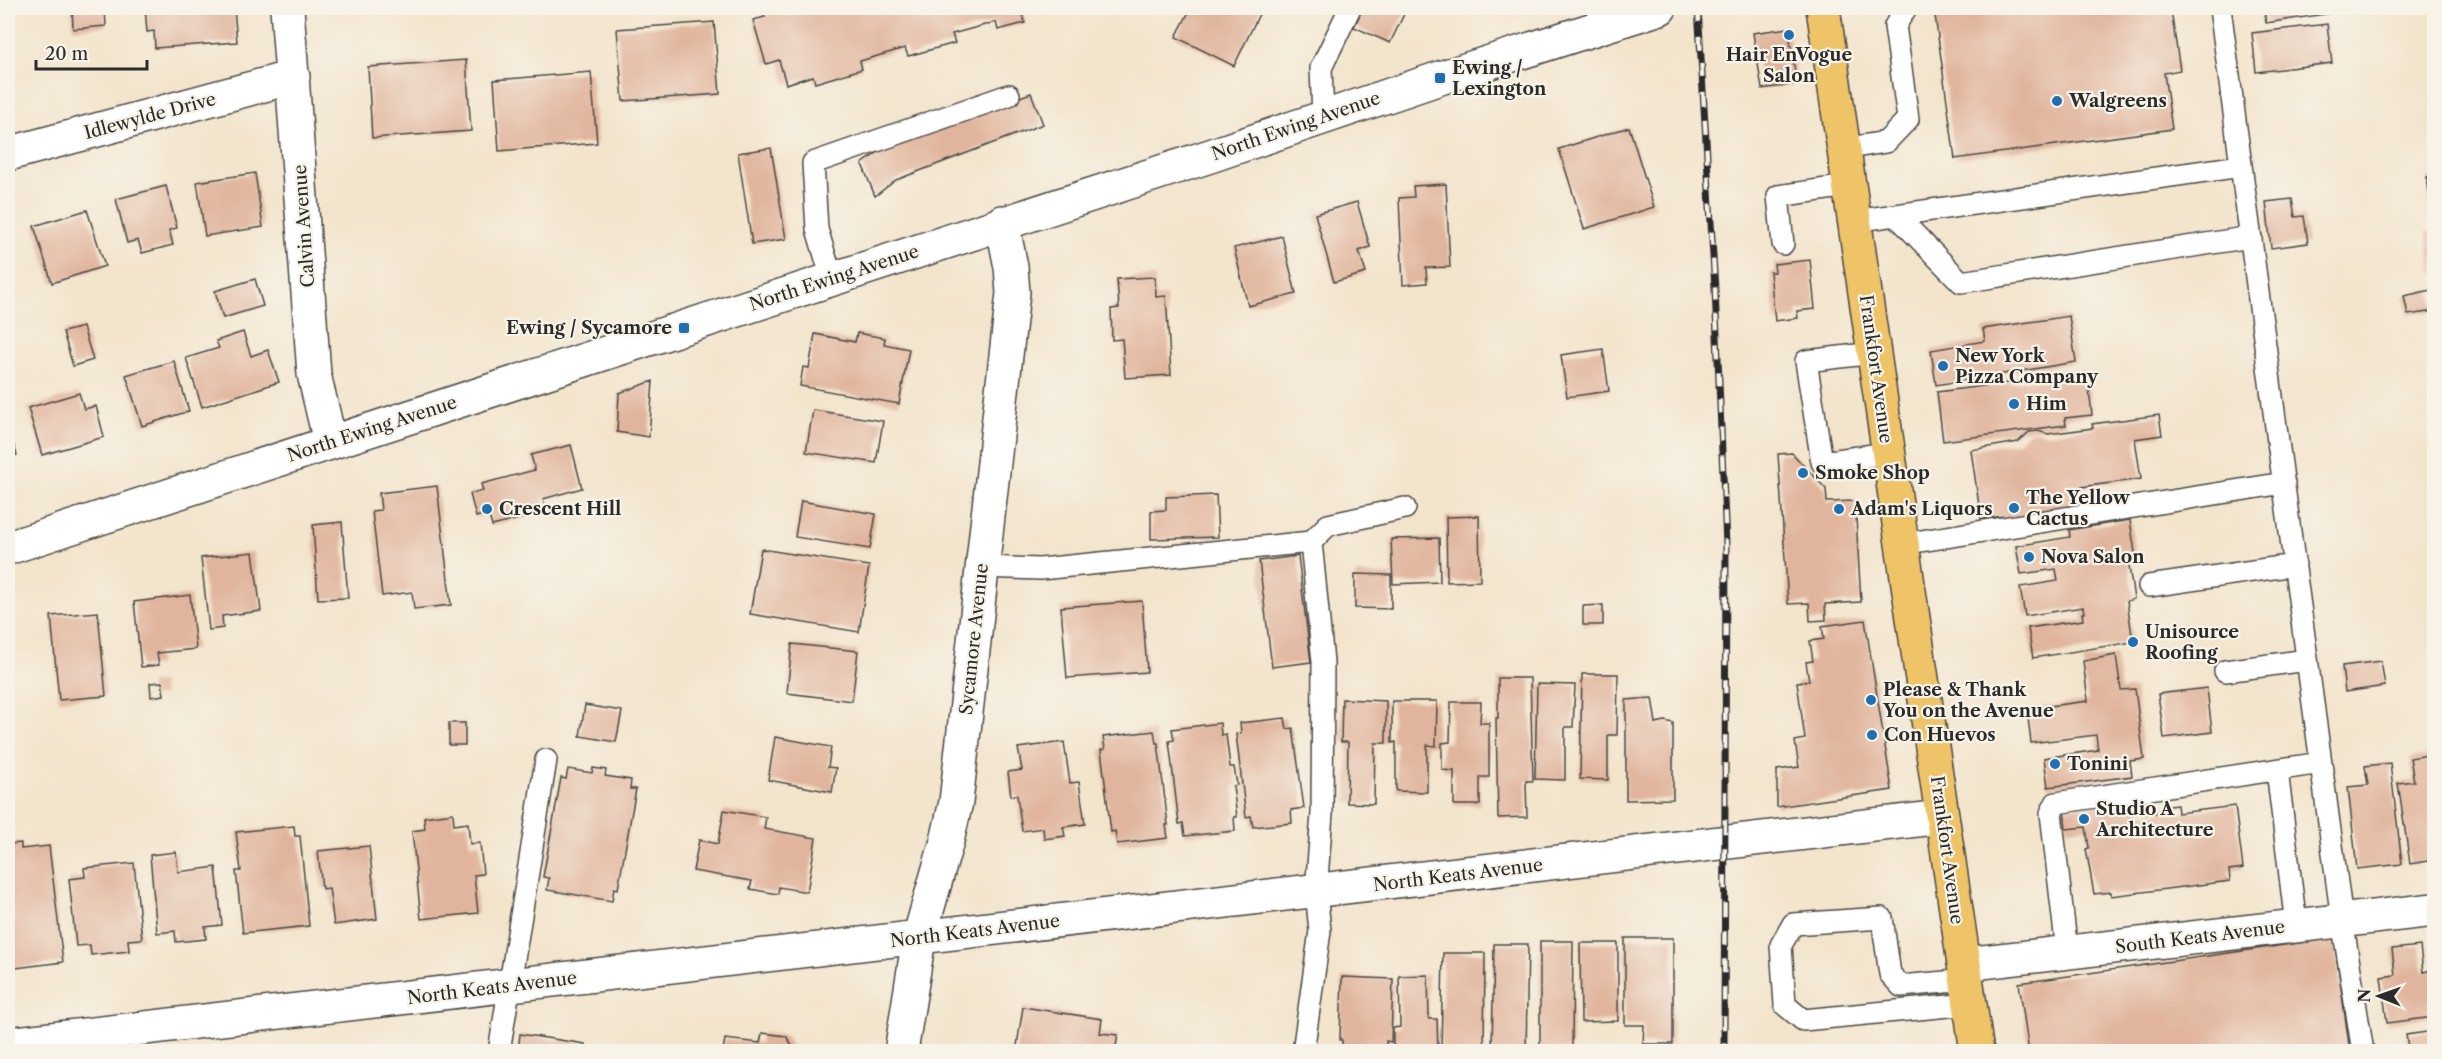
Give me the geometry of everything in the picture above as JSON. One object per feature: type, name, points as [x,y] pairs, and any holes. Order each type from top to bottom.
[{"type":"main road","name":"Frankfort Avenue","points":[[1823,8],[1977,1052]]},
{"type":"street","name":"Calvin Avenue","points":[[287,8],[314,374],[330,442]]},
{"type":"street","name":"North Ewing Avenue","points":[[8,548],[1323,117],[1626,13],[1660,8]]},
{"type":"street","name":"Idlewylde Drive","points":[[8,154],[293,77]]},
{"type":"street","name":"Sycamore Avenue","points":[[901,1052],[919,938],[947,842],[956,802],[1013,293],[1011,267],[1002,222]]},
{"type":"street","name":"North Keats Avenue","points":[[8,1044],[1942,817]]},
{"type":"street","name":"South Keats Avenue","points":[[1967,983],[2067,952],[2434,910]]},
{"type":"lane","points":[[1323,117],[1321,68],[1350,8]]},
{"type":"lane","points":[[1842,149],[1886,142],[1908,119],[1895,26],[1906,8]]},
{"type":"lane","points":[[2220,8],[2342,920],[2363,1052]]},
{"type":"lane","points":[[832,279],[817,229],[813,163],[1009,95]]},
{"type":"lane","points":[[1854,221],[2241,166]]},
{"type":"lane","points":[[1783,244],[1778,196],[1848,186]]},
{"type":"lane","points":[[1896,215],[1961,282],[2251,237]]},
{"type":"lane","points":[[1874,353],[1806,362],[1822,462],[1888,453]]},
{"type":"lane","points":[[1902,544],[2284,483]]},
{"type":"lane","points":[[982,567],[1040,569],[1311,542],[1328,525],[1405,508]]},
{"type":"lane","points":[[1303,1052],[1320,931],[1316,891],[1322,814],[1323,662],[1311,542]]},
{"type":"lane","points":[[2149,586],[2295,565]]},
{"type":"lane","points":[[2225,671],[2307,660]]},
{"type":"lane","points":[[500,1052],[546,760]]},
{"type":"lane","points":[[2067,952],[2051,813],[2056,803],[2321,764]]},
{"type":"lane","points":[[2277,770],[2296,925]]},
{"type":"lane","points":[[1882,1012],[1890,974],[1882,918],[1793,924],[1780,945],[1785,1005],[1803,1020],[1882,1012],[1967,983]]},
{"type":"lane","points":[[1890,974],[1901,986],[1967,983]]},
{"type":"building","points":[[72,8],[105,8],[106,26],[73,29]]},
{"type":"building","points":[[145,8],[234,8],[237,42],[155,48],[154,31],[147,32]]},
{"type":"building","points":[[762,8],[1021,8],[1025,23],[998,30],[996,22],[952,34],[955,43],[908,56],[905,48],[860,61],[862,69],[815,83],[813,76],[786,84],[779,60],[766,64],[753,20],[765,17]]},
{"type":"building","points":[[1191,8],[1262,8],[1234,66],[1176,37]]},
{"type":"building","points":[[1363,8],[1407,8],[1390,43],[1354,27]]},
{"type":"building","name":"Walgreens","points":[[1934,8],[2179,8],[2171,10],[2180,70],[2164,73],[2172,129],[1955,159]]},
{"type":"building","points":[[2264,8],[2338,8],[2339,12],[2266,23]]},
{"type":"building","points":[[714,22],[720,94],[623,101],[617,29]]},
{"type":"building","points":[[2327,24],[2332,63],[2256,72],[2252,33]]},
{"type":"building","points":[[1788,28],[1797,84],[1762,89],[1753,33]]},
{"type":"building","points":[[466,60],[471,131],[372,138],[368,67]]},
{"type":"building","points":[[591,72],[597,143],[499,151],[494,80]]},
{"type":"building","points":[[1031,93],[1043,124],[896,180],[875,196],[862,164],[888,145]]},
{"type":"building","points":[[1629,127],[1654,207],[1584,229],[1559,149]]},
{"type":"building","points":[[771,148],[786,239],[752,244],[738,153]]},
{"type":"building","points":[[255,173],[263,227],[205,236],[197,182]]},
{"type":"building","points":[[2434,176],[2434,219],[2433,220],[2427,177]]},
{"type":"building","points":[[1446,184],[1450,267],[1426,268],[1427,283],[1403,285],[1399,198],[1414,197],[1413,186]]},
{"type":"building","points":[[166,186],[177,228],[169,230],[173,245],[142,253],[138,240],[127,243],[116,199]]},
{"type":"building","points":[[2292,199],[2295,217],[2304,216],[2308,243],[2271,248],[2266,202]]},
{"type":"building","points":[[1357,202],[1370,247],[1359,251],[1366,273],[1334,282],[1315,214]]},
{"type":"building","points":[[87,210],[105,266],[52,283],[34,226]]},
{"type":"building","points":[[2434,230],[2434,273],[2432,273],[2426,232]]},
{"type":"building","points":[[1282,236],[1296,294],[1248,306],[1234,248]]},
{"type":"building","points":[[1810,260],[1815,309],[1797,311],[1798,318],[1775,321],[1770,272],[1775,272],[1774,264]]},
{"type":"building","points":[[1155,277],[1156,297],[1166,296],[1171,375],[1125,378],[1122,339],[1112,340],[1111,309],[1119,308],[1117,279]]},
{"type":"building","points":[[255,279],[263,306],[223,318],[215,291]]},
{"type":"building","points":[[2431,290],[2434,311],[2408,315],[2404,296]]},
{"type":"building","points":[[2069,316],[2076,362],[1936,385],[1931,350],[1985,341],[1983,329]]},
{"type":"building","points":[[83,327],[93,360],[73,366],[63,332]]},
{"type":"building","points":[[243,332],[251,356],[268,350],[279,382],[202,407],[186,358],[219,348],[216,341]]},
{"type":"building","points":[[857,333],[885,338],[884,344],[909,349],[899,404],[800,386],[803,367],[809,368],[815,334],[855,342]]},
{"type":"building","points":[[1603,349],[1609,391],[1567,397],[1561,355]]},
{"type":"building","points":[[174,361],[189,411],[142,426],[126,375]]},
{"type":"building","name":"Him","points":[[2087,373],[2092,415],[2065,418],[2066,425],[1943,441],[1937,392]]},
{"type":"building","points":[[653,381],[649,437],[617,432],[619,393]]},
{"type":"building","points":[[79,393],[84,409],[96,406],[104,437],[42,455],[28,408]]},
{"type":"building","points":[[813,410],[883,421],[876,463],[806,452]]},
{"type":"building","points":[[2159,415],[2162,435],[2135,439],[2141,479],[2081,487],[2084,508],[2003,519],[2003,516],[1981,519],[1971,450],[2018,442],[2029,432],[2038,431],[2048,434],[2093,428],[2092,424]]},
{"type":"building","points":[[8,428],[17,455],[8,458]]},
{"type":"building","points":[[571,445],[582,488],[543,499],[546,512],[492,526],[488,513],[476,517],[470,494],[483,491],[481,484],[535,470],[531,455]]},
{"type":"building","points":[[1792,453],[1826,489],[1827,502],[1855,501],[1861,602],[1825,604],[1826,620],[1810,621],[1809,603],[1788,604],[1778,454]]},
{"type":"building","points":[[437,486],[451,605],[414,609],[412,592],[382,596],[372,511],[381,510],[379,493]]},
{"type":"building","points":[[1216,495],[1218,537],[1151,539],[1151,511],[1166,510],[1166,497]]},
{"type":"building","points":[[801,501],[876,514],[870,549],[795,537]]},
{"type":"building","points":[[1479,516],[1480,581],[1447,582],[1446,517]]},
{"type":"building","points":[[2130,520],[2136,559],[2128,560],[2134,599],[2127,601],[2133,642],[2033,658],[2028,628],[2083,620],[2082,613],[2084,613],[2083,607],[2025,616],[2020,587],[2058,581],[2056,569],[2021,574],[2016,546],[2070,537],[2069,530]]},
{"type":"building","points":[[342,522],[348,598],[318,599],[313,525]]},
{"type":"building","points":[[1439,538],[1440,582],[1393,584],[1391,539]]},
{"type":"building","points":[[761,549],[869,566],[859,632],[750,614]]},
{"type":"building","points":[[253,552],[261,611],[222,616],[223,628],[209,630],[201,558]]},
{"type":"building","points":[[1298,556],[1311,662],[1272,667],[1259,561]]},
{"type":"building","points":[[1355,574],[1391,575],[1391,609],[1355,608]]},
{"type":"building","points":[[190,595],[196,649],[157,653],[159,665],[141,667],[134,602]]},
{"type":"building","points":[[1142,601],[1147,672],[1067,678],[1061,607]]},
{"type":"building","points":[[1603,605],[1603,625],[1583,625],[1583,606]]},
{"type":"building","points":[[98,612],[106,696],[59,700],[51,616]]},
{"type":"building","points":[[1865,620],[1892,790],[1777,807],[1777,770],[1799,767],[1795,741],[1805,739],[1797,682],[1809,681],[1806,662],[1813,661],[1810,641],[1824,639],[1822,626]]},
{"type":"building","points":[[792,644],[858,651],[852,701],[787,693]]},
{"type":"building","points":[[2116,655],[2121,690],[2135,689],[2144,759],[2130,761],[2132,776],[2048,787],[2044,758],[2098,750],[2096,735],[2031,743],[2027,709],[2088,701],[2083,661]]},
{"type":"building","points":[[2381,661],[2385,686],[2345,692],[2342,666]]},
{"type":"building","points":[[1582,674],[1618,674],[1617,735],[1608,735],[1608,780],[1580,779]]},
{"type":"building","points":[[1498,678],[1530,678],[1533,781],[1526,781],[1527,817],[1498,818],[1496,718],[1498,718]]},
{"type":"building","points":[[162,682],[164,695],[151,697],[150,683]]},
{"type":"building","points":[[1537,684],[1575,685],[1573,727],[1565,727],[1565,780],[1535,779]]},
{"type":"building","points":[[2207,688],[2212,732],[2164,738],[2158,694]]},
{"type":"building","points":[[1652,698],[1656,723],[1665,721],[1673,723],[1673,799],[1626,800],[1626,700]]},
{"type":"building","points":[[1342,699],[1386,701],[1386,743],[1375,743],[1374,804],[1347,803],[1348,742],[1341,742]]},
{"type":"building","points":[[1392,701],[1437,701],[1436,746],[1427,745],[1427,792],[1396,791],[1396,742],[1392,743]]},
{"type":"building","points":[[1451,702],[1481,702],[1480,723],[1489,723],[1489,777],[1480,777],[1480,805],[1454,805],[1454,771],[1442,770],[1442,743],[1450,742]]},
{"type":"building","points":[[585,705],[622,711],[616,742],[580,736]]},
{"type":"building","points":[[1285,718],[1287,729],[1293,728],[1304,808],[1291,810],[1292,823],[1253,827],[1251,816],[1246,817],[1236,734],[1241,733],[1240,723]]},
{"type":"building","points":[[449,723],[465,723],[465,745],[449,745]]},
{"type":"building","points":[[1220,723],[1221,735],[1226,734],[1230,767],[1234,767],[1237,785],[1233,786],[1237,817],[1234,817],[1235,831],[1185,836],[1183,823],[1179,824],[1169,741],[1174,740],[1172,729]]},
{"type":"building","points":[[1154,731],[1156,743],[1158,743],[1168,838],[1117,844],[1115,831],[1111,832],[1101,750],[1105,749],[1103,737]]},
{"type":"building","points":[[775,737],[831,747],[828,767],[836,768],[832,792],[768,780]]},
{"type":"building","points":[[1064,742],[1070,783],[1079,782],[1085,824],[1063,827],[1065,836],[1044,839],[1043,828],[1022,831],[1017,795],[1011,796],[1008,772],[1022,770],[1018,748]]},
{"type":"building","points":[[2434,754],[2434,860],[2410,864],[2398,783],[2414,781],[2410,758]]},
{"type":"building","points":[[2390,763],[2402,864],[2357,869],[2348,787],[2368,785],[2365,766]]},
{"type":"building","points":[[593,768],[606,770],[605,776],[631,780],[630,789],[636,789],[618,889],[614,888],[612,901],[547,890],[549,878],[543,877],[561,778],[566,779],[568,769],[592,773]]},
{"type":"building","points":[[2117,802],[2118,805],[2141,802],[2143,814],[2162,812],[2161,807],[2177,805],[2178,813],[2235,806],[2243,868],[2229,870],[2230,881],[2111,896],[2111,892],[2094,894],[2086,849],[2089,848],[2086,827],[2066,829],[2064,809]]},
{"type":"building","points":[[724,810],[766,817],[764,829],[816,838],[807,892],[779,887],[778,894],[750,889],[752,881],[693,871],[699,840],[718,844]]},
{"type":"building","points":[[453,813],[454,825],[468,823],[470,844],[480,843],[483,874],[474,875],[478,913],[421,919],[412,831],[425,829],[424,817]]},
{"type":"building","points":[[294,826],[295,836],[300,836],[309,926],[243,933],[236,871],[241,871],[236,832]]},
{"type":"building","points":[[21,843],[21,849],[49,846],[63,962],[8,969],[8,850],[9,844]]},
{"type":"building","points":[[369,846],[377,919],[334,925],[329,888],[322,889],[318,851]]},
{"type":"building","points":[[176,852],[178,872],[216,867],[222,925],[205,927],[206,939],[176,942],[175,931],[157,933],[150,855]]},
{"type":"building","points":[[134,863],[142,939],[128,940],[129,951],[91,955],[90,945],[76,946],[69,879],[85,877],[84,868]]},
{"type":"building","points":[[1625,938],[1673,938],[1673,1044],[1643,1044],[1644,1025],[1625,1025]]},
{"type":"building","points":[[2334,938],[2350,1052],[2029,1052],[2019,983]]},
{"type":"building","points":[[1540,941],[1573,941],[1572,1049],[1540,1049]]},
{"type":"building","points":[[1580,943],[1618,943],[1618,1021],[1581,1022]]},
{"type":"building","points":[[1494,944],[1528,944],[1526,1052],[1492,1052]]},
{"type":"building","points":[[2420,946],[2423,972],[2433,970],[2434,1017],[2387,1023],[2381,977],[2395,975],[2392,949]]},
{"type":"building","points":[[1443,953],[1485,953],[1484,1052],[1441,1052]]},
{"type":"building","points":[[1428,975],[1429,1019],[1437,1019],[1438,1052],[1393,1052],[1393,1028],[1400,1027],[1399,976]]},
{"type":"building","points":[[1342,977],[1393,979],[1391,1042],[1386,1041],[1386,1052],[1342,1052],[1342,1040],[1340,1040]]},
{"type":"building","points":[[1023,1007],[1102,1019],[1100,1033],[1118,1035],[1115,1052],[1016,1052]]},
{"type":"building","points":[[2434,1031],[2434,1052],[2396,1052],[2395,1048],[2408,1047],[2406,1035]]},
{"type":"building","points":[[762,1033],[786,1036],[796,1052],[709,1052],[710,1048],[723,1050],[725,1039],[760,1043]]},
{"type":"building","points":[[520,1034],[585,1044],[584,1052],[518,1052]]},
{"type":"building","points":[[1319,1049],[1337,1049],[1337,1052],[1318,1052]]},
{"type":"railway","points":[[1698,8],[1715,289],[1726,545],[1724,1052]]},
{"type":"place","name":"Hair EnVogue Salon","points":[[1789,35]]},
{"type":"place","name":"Ewing / Lexington","points":[[1440,78]]},
{"type":"place","name":"Walgreens","points":[[2057,101]]},
{"type":"place","name":"Ewing / Sycamore","points":[[684,328]]},
{"type":"place","name":"New York Pizza Company","points":[[1943,366]]},
{"type":"place","name":"Him","points":[[2014,404]]},
{"type":"place","name":"Smoke Shop","points":[[1803,473]]},
{"type":"place","name":"The Yellow Cactus","points":[[2014,508]]},
{"type":"place","name":"Crescent Hill","points":[[487,509]]},
{"type":"place","name":"Adam's Liquors","points":[[1839,509]]},
{"type":"place","name":"Nova Salon","points":[[2029,557]]},
{"type":"place","name":"Unisource Roofing","points":[[2133,642]]},
{"type":"place","name":"Please & Thank You on the Avenue","points":[[1871,700]]},
{"type":"place","name":"Con Huevos","points":[[1872,735]]},
{"type":"place","name":"Tonini","points":[[2055,764]]},
{"type":"place","name":"Studio A Architecture","points":[[2084,819]]}]
